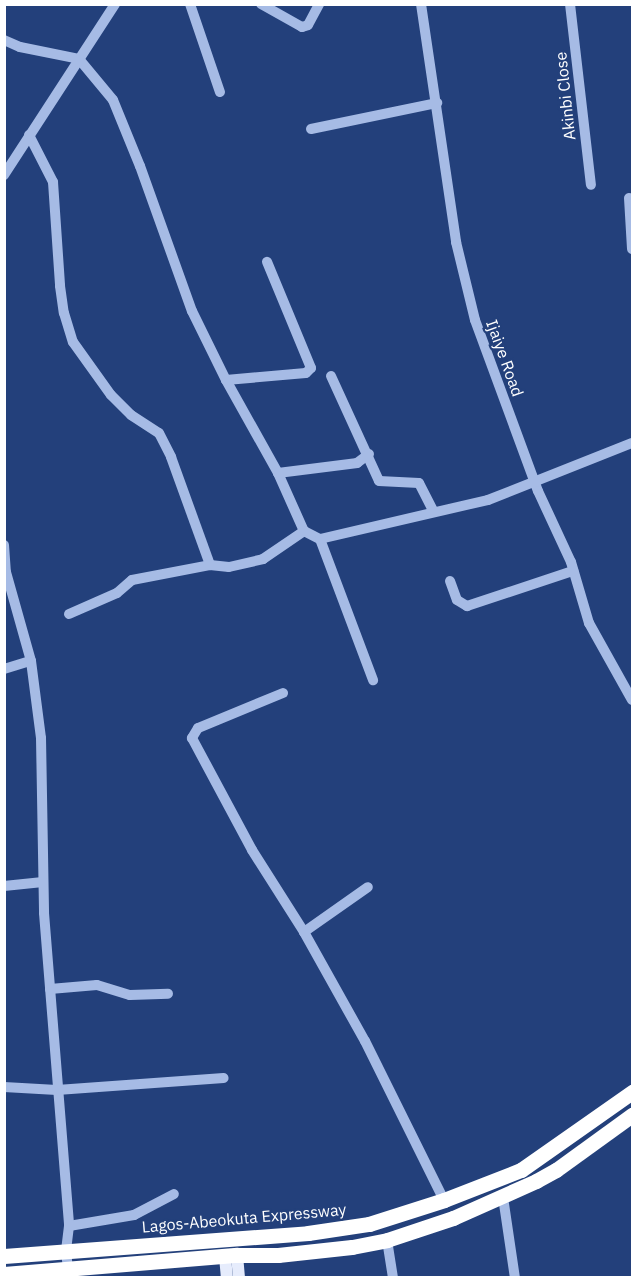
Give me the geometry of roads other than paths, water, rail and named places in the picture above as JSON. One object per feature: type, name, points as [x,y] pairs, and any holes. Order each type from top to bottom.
[{"type":"highway","name":"Lagos-Abeokuta Expressway","points":[[4,1256],[345,1228],[382,1221],[521,1170],[633,1092]]},
{"type":"highway","points":[[4,1274],[68,1274],[231,1256],[331,1250],[387,1240],[453,1218],[503,1197],[556,1170],[633,1115]]},
{"type":"main road","points":[[227,1278],[231,1256]]},
{"type":"main road","points":[[231,1256],[238,1278]]},
{"type":"street","points":[[4,175],[115,4]]},
{"type":"street","points":[[190,4],[220,92]]},
{"type":"street","points":[[261,4],[302,27],[308,25],[319,4]]},
{"type":"street","name":"Ijaiye Road","points":[[421,4],[456,242],[475,320],[535,483],[561,537],[589,623],[633,700]]},
{"type":"street","name":"Akinbi Close","points":[[570,4],[591,185]]},
{"type":"street","points":[[4,40],[20,47],[79,59],[91,71],[119,112],[192,311],[226,380],[278,473],[304,531],[320,539],[488,500],[633,444]]},
{"type":"street","points":[[310,129],[437,103]]},
{"type":"street","points":[[29,135],[55,190],[60,286],[64,313],[73,342],[111,395],[131,415],[159,433],[171,457],[210,565]]},
{"type":"street","points":[[629,198],[633,249]]},
{"type":"street","points":[[226,380],[306,373],[311,368],[267,262]]},
{"type":"street","points":[[331,376],[369,454],[369,461],[379,481],[419,483],[433,511]]},
{"type":"street","points":[[278,473],[357,463],[369,454]]},
{"type":"street","points":[[69,614],[117,593],[132,580],[210,565],[229,567],[263,558],[304,531]]},
{"type":"street","points":[[320,539],[372,680]]},
{"type":"street","points":[[5,548],[6,572],[31,661],[41,738],[43,882],[69,1226],[66,1252],[68,1274]]},
{"type":"street","points":[[450,581],[458,600],[467,606],[573,571]]},
{"type":"street","points":[[4,669],[31,661]]},
{"type":"street","points":[[282,693],[198,728],[192,738],[252,850],[304,932],[365,1041],[444,1200]]},
{"type":"street","points":[[4,886],[43,882]]},
{"type":"street","points":[[304,932],[368,887]]},
{"type":"street","points":[[50,989],[98,985],[130,995],[168,994]]},
{"type":"street","points":[[4,1087],[57,1090],[224,1078]]},
{"type":"street","points":[[69,1226],[134,1215],[174,1194]]},
{"type":"street","points":[[503,1197],[515,1278]]},
{"type":"street","points":[[387,1240],[393,1278]]}]
